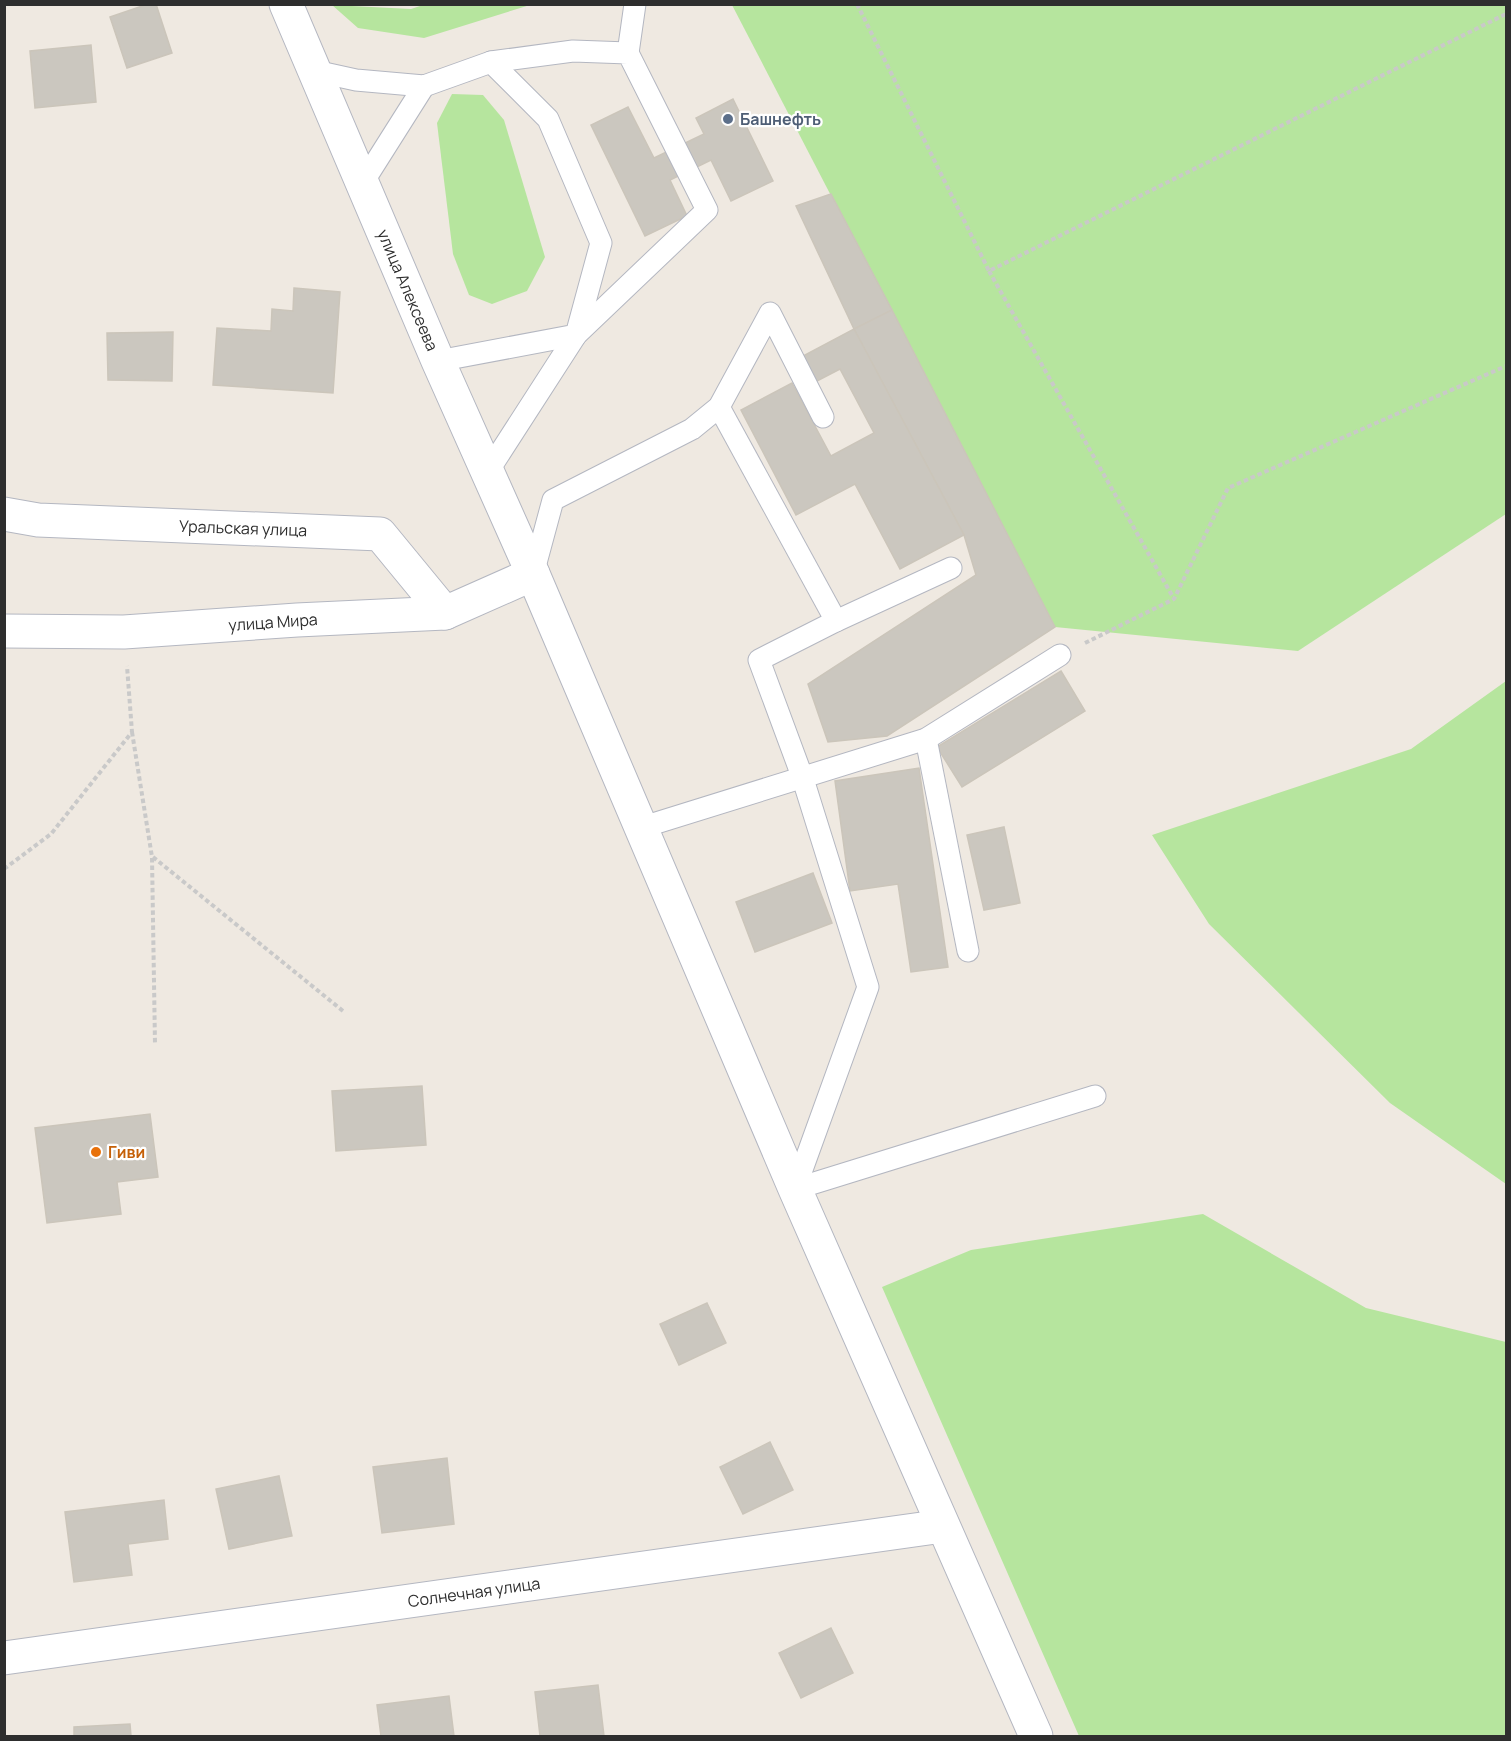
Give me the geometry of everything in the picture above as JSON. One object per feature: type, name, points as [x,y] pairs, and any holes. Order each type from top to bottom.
[{"type":"main road","name":"улица Алексеева","points":[[286,4],[438,361],[533,574],[795,1189],[1035,1737]]},
{"type":"main road","name":"Уральская улица","points":[[4,513],[38,520],[380,534],[445,612]]},
{"type":"main road","name":"улица Мира","points":[[4,632],[124,632],[445,612],[533,574]]},
{"type":"main road","name":"Солнечная улица","points":[[4,1658],[943,1526]]},
{"type":"lane","points":[[488,473],[576,335],[707,210],[628,53],[636,4]]},
{"type":"lane","points":[[315,71],[356,80],[424,86],[491,62],[573,51],[628,53]]},
{"type":"lane","points":[[491,62],[548,118],[601,243],[576,335]]},
{"type":"lane","points":[[362,183],[424,86]]},
{"type":"lane","points":[[533,574],[553,500],[692,429],[718,407],[770,313],[823,417]]},
{"type":"lane","points":[[438,361],[576,335]]},
{"type":"lane","points":[[718,407],[836,621]]},
{"type":"lane","points":[[795,1189],[868,987],[802,776],[759,660],[836,621],[951,568]]},
{"type":"lane","points":[[640,828],[926,739],[1060,655]]},
{"type":"lane","points":[[926,739],[968,951]]},
{"type":"lane","points":[[795,1189],[1095,1096]]},
{"type":"path","points":[[856,4],[989,271],[1174,599]]},
{"type":"path","points":[[989,271],[1506,14]]},
{"type":"path","points":[[1060,655],[1174,599],[1228,488],[1506,366]]},
{"type":"path","points":[[124,632],[132,732],[153,857],[155,1044]]},
{"type":"path","points":[[4,869],[51,834],[132,732]]},
{"type":"path","points":[[153,857],[343,1011]]},
{"type":"green space","points":[[426,4],[530,5],[424,38],[358,28],[332,5],[411,9]]},
{"type":"green space","points":[[732,5],[1506,5],[1506,514],[1298,651],[1055,627]]},
{"type":"green space","points":[[452,94],[483,95],[504,120],[545,257],[527,291],[492,304],[469,295],[453,254],[437,123]]},
{"type":"green space","points":[[1506,681],[1506,1184],[1390,1103],[1209,924],[1152,835],[1411,749]]},
{"type":"green space","points":[[1203,1214],[1366,1308],[1506,1342],[1506,1736],[1079,1736],[882,1287],[971,1250]]},
{"type":"building","points":[[148,4],[156,4],[172,53],[127,68],[110,17]]},
{"type":"building","points":[[91,45],[96,102],[35,108],[30,51]]},
{"type":"building","points":[[733,99],[773,181],[731,201],[711,160],[670,180],[687,216],[645,236],[591,125],[628,107],[654,158],[704,134],[696,118]]},
{"type":"building","points":[[831,194],[892,310],[854,329],[796,206]]},
{"type":"building","points":[[294,288],[340,292],[333,393],[213,385],[217,328],[271,331],[272,309],[293,311]]},
{"type":"building","points":[[892,310],[1055,627],[887,736],[828,742],[808,684],[976,575],[964,535],[854,329]]},
{"type":"building","points":[[854,329],[964,535],[900,569],[855,484],[796,515],[741,410],[792,383],[831,456],[874,433],[840,369],[817,381],[803,356]]},
{"type":"building","points":[[173,332],[172,381],[108,380],[107,333]]},
{"type":"building","points":[[1061,671],[1085,711],[962,787],[937,747]]},
{"type":"building","points":[[919,768],[948,967],[911,972],[898,884],[850,891],[835,781]]},
{"type":"building","points":[[1004,827],[1020,903],[984,910],[967,835]]},
{"type":"building","points":[[813,873],[832,923],[755,952],[736,902]]},
{"type":"building","points":[[422,1086],[426,1145],[336,1151],[332,1091]]},
{"type":"building","name":"Гиви","points":[[150,1114],[158,1177],[117,1182],[121,1214],[47,1223],[35,1128]]},
{"type":"building","points":[[707,1303],[726,1343],[679,1365],[660,1324]]},
{"type":"building","points":[[770,1442],[793,1490],[743,1514],[720,1467]]},
{"type":"building","points":[[447,1458],[454,1524],[382,1533],[373,1467]]},
{"type":"building","points":[[279,1476],[292,1536],[229,1549],[216,1489]]},
{"type":"building","points":[[164,1500],[168,1539],[128,1544],[132,1575],[74,1582],[65,1512]]},
{"type":"building","points":[[831,1628],[853,1673],[801,1698],[779,1653]]},
{"type":"building","points":[[598,1685],[604,1736],[540,1736],[535,1692]]},
{"type":"building","points":[[449,1696],[454,1736],[381,1736],[377,1705]]},
{"type":"building","points":[[130,1724],[131,1736],[74,1736],[74,1727]]},
{"type":"place","name":"Башнефть","points":[[728,119]]},
{"type":"place","name":"Гиви","points":[[96,1152]]}]
